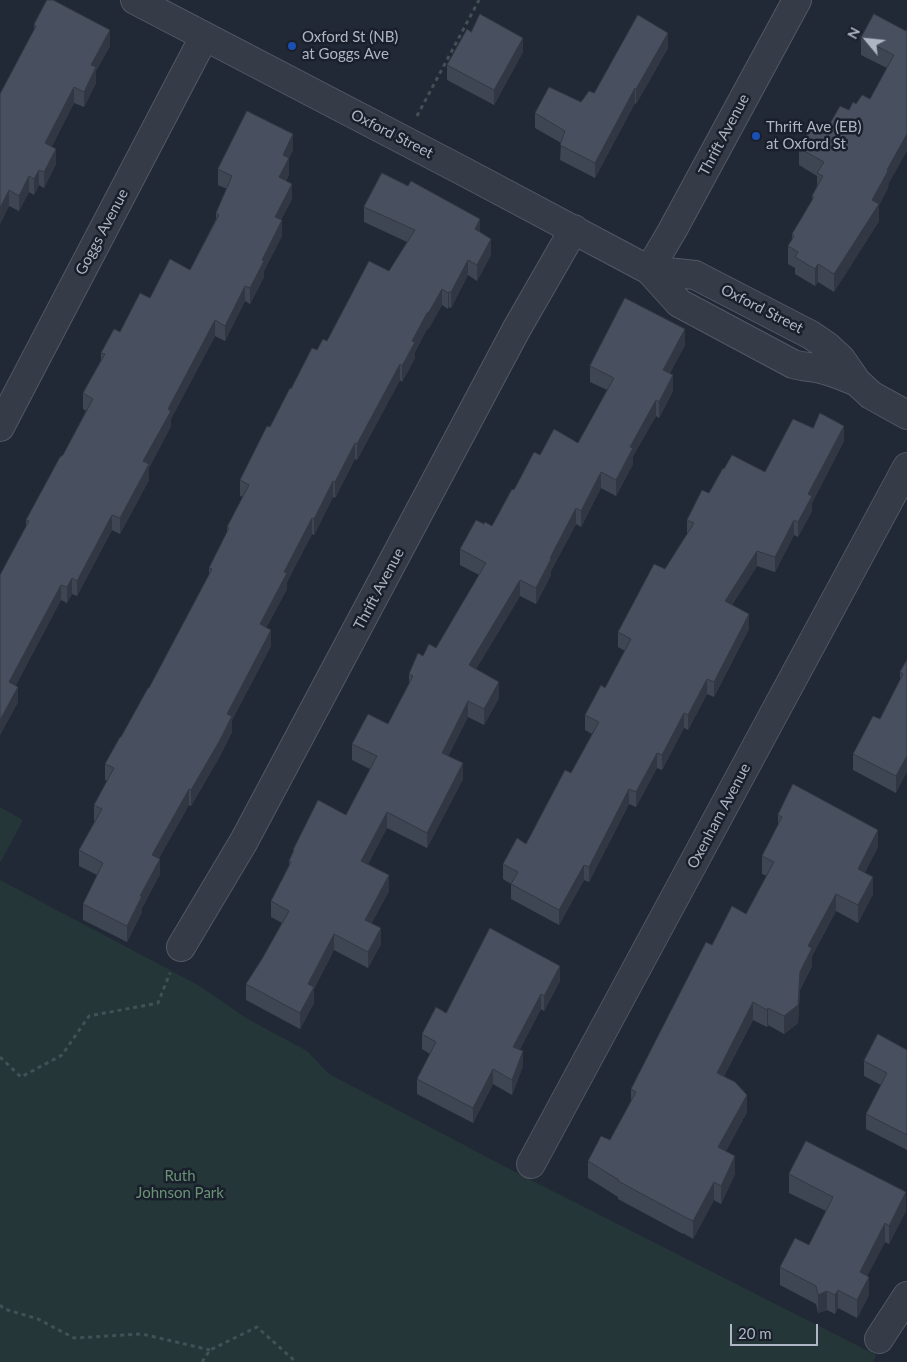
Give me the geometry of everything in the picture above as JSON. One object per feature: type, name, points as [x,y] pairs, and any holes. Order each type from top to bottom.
[{"type":"street","name":"Oxford Street","points":[[135,0],[649,270],[695,275],[811,335],[841,359],[857,382],[871,395],[907,415]]},
{"type":"street","name":"Thrift Avenue","points":[[649,270],[797,0]]},
{"type":"street","name":"Goggs Avenue","points":[[0,427],[204,37]]},
{"type":"street","name":"Thrift Avenue","points":[[181,947],[244,841],[512,339],[574,229]]},
{"type":"street","name":"Oxenham Avenue","points":[[531,1164],[907,467]]},
{"type":"street","points":[[879,1339],[907,1296]]},
{"type":"path","points":[[417,117],[478,0]]},
{"type":"path","points":[[0,1057],[21,1077],[62,1055],[89,1016],[158,1003]]},
{"type":"path","points":[[0,1305],[38,1319],[74,1338],[142,1334],[210,1350]]},
{"type":"path","points":[[202,1362],[210,1350],[257,1327],[296,1362]]},
{"type":"green space","points":[[0,807],[23,820],[0,863]]},
{"type":"green space","name":"Ruth Johnson Park","points":[[0,880],[198,985],[246,1018],[307,1051],[329,1074],[519,1174],[876,1355],[873,1362],[0,1362]]},
{"type":"building","points":[[47,0],[53,0],[110,30],[91,65],[96,67],[84,92],[74,87],[45,143],[56,149],[44,172],[39,170],[34,179],[29,176],[19,196],[9,190],[0,208],[0,94],[36,26],[34,25]]},
{"type":"building","points":[[480,14],[523,38],[494,90],[447,65],[467,29],[471,32]]},
{"type":"building","points":[[874,14],[906,31],[907,29],[907,134],[872,200],[879,204],[834,274],[818,264],[815,269],[795,257],[798,252],[788,246],[794,236],[792,234],[814,197],[812,196],[823,176],[817,173],[824,162],[799,148],[812,126],[824,134],[840,106],[849,110],[853,102],[856,104],[862,95],[870,99],[894,55],[861,38]]},
{"type":"building","points":[[638,15],[668,33],[635,88],[595,163],[560,145],[565,131],[535,113],[549,87],[581,102],[589,91],[594,93]]},
{"type":"building","points":[[247,111],[293,134],[283,155],[289,158],[279,177],[292,184],[275,217],[282,220],[250,288],[245,286],[225,326],[215,320],[168,409],[171,411],[143,461],[149,464],[120,518],[112,515],[77,581],[72,578],[67,587],[61,585],[9,682],[18,687],[0,720],[0,575],[29,521],[26,520],[93,399],[83,393],[105,354],[101,353],[114,329],[120,332],[140,293],[150,298],[170,259],[190,270],[219,215],[216,213],[232,176],[218,169]]},
{"type":"building","points":[[382,173],[408,186],[411,181],[480,219],[475,229],[491,239],[477,265],[468,260],[451,292],[448,293],[442,289],[412,341],[415,342],[402,366],[400,364],[357,444],[355,443],[335,482],[333,481],[314,519],[312,518],[284,572],[287,573],[260,624],[271,630],[227,714],[232,716],[220,740],[191,790],[189,789],[152,855],[160,859],[140,896],[142,896],[127,926],[83,904],[103,863],[79,850],[102,809],[94,805],[114,768],[105,764],[149,688],[212,569],[209,568],[229,528],[227,527],[249,485],[240,480],[267,426],[270,427],[312,348],[317,350],[323,339],[327,341],[369,261],[389,271],[415,230],[364,207]]},
{"type":"building","points":[[625,298],[685,329],[663,370],[673,375],[659,402],[656,400],[630,447],[633,448],[616,480],[601,472],[581,511],[576,508],[536,588],[520,580],[469,665],[499,682],[484,709],[468,701],[442,753],[463,763],[427,833],[387,812],[361,861],[389,875],[365,920],[381,928],[368,952],[334,934],[308,984],[314,987],[300,1013],[246,984],[289,911],[271,901],[291,862],[289,861],[293,850],[318,800],[346,815],[377,756],[352,744],[368,714],[388,724],[413,676],[409,674],[418,653],[423,656],[429,644],[436,648],[486,563],[460,549],[476,520],[492,526],[534,452],[540,455],[554,429],[578,443],[614,378],[590,366]]},
{"type":"building","points":[[820,413],[844,426],[808,494],[812,496],[798,522],[794,520],[775,557],[757,551],[725,601],[749,614],[714,682],[707,679],[688,715],[684,713],[662,755],[657,753],[636,792],[629,789],[589,867],[584,865],[559,910],[511,884],[518,872],[503,864],[517,838],[526,844],[565,770],[571,773],[599,722],[585,715],[601,685],[605,688],[631,639],[618,632],[654,564],[665,569],[694,523],[687,520],[702,490],[709,493],[732,455],[765,472],[793,419],[813,428]]},
{"type":"building","points":[[907,660],[907,756],[896,776],[853,754],[873,716],[880,719],[903,674],[900,672]]},
{"type":"building","points":[[793,784],[878,830],[858,869],[873,877],[858,905],[836,894],[808,946],[812,948],[800,972],[798,1005],[784,1016],[768,1008],[767,1010],[753,1002],[717,1073],[735,1082],[747,1095],[718,1147],[735,1156],[721,1186],[714,1182],[693,1221],[618,1181],[588,1161],[601,1136],[610,1140],[636,1092],[631,1089],[706,942],[712,945],[732,906],[746,914],[774,862],[762,856],[782,817],[778,815]]},
{"type":"building","points":[[490,928],[560,966],[544,996],[541,994],[513,1047],[523,1051],[512,1080],[493,1069],[473,1108],[417,1079],[436,1042],[422,1034],[436,1007],[446,1013]]},
{"type":"building","points":[[878,1034],[907,1050],[907,1135],[866,1114],[887,1073],[864,1061]]},
{"type":"building","points":[[806,1141],[906,1192],[889,1226],[885,1223],[860,1272],[869,1277],[857,1300],[838,1290],[835,1295],[827,1291],[818,1295],[816,1286],[780,1267],[795,1238],[809,1245],[833,1197],[789,1174]]},
{"type":"place","name":"Oxford St (NB) at Goggs Ave","points":[[292,46]]},
{"type":"place","name":"Thrift Ave (EB) at Oxford St","points":[[756,136]]}]
